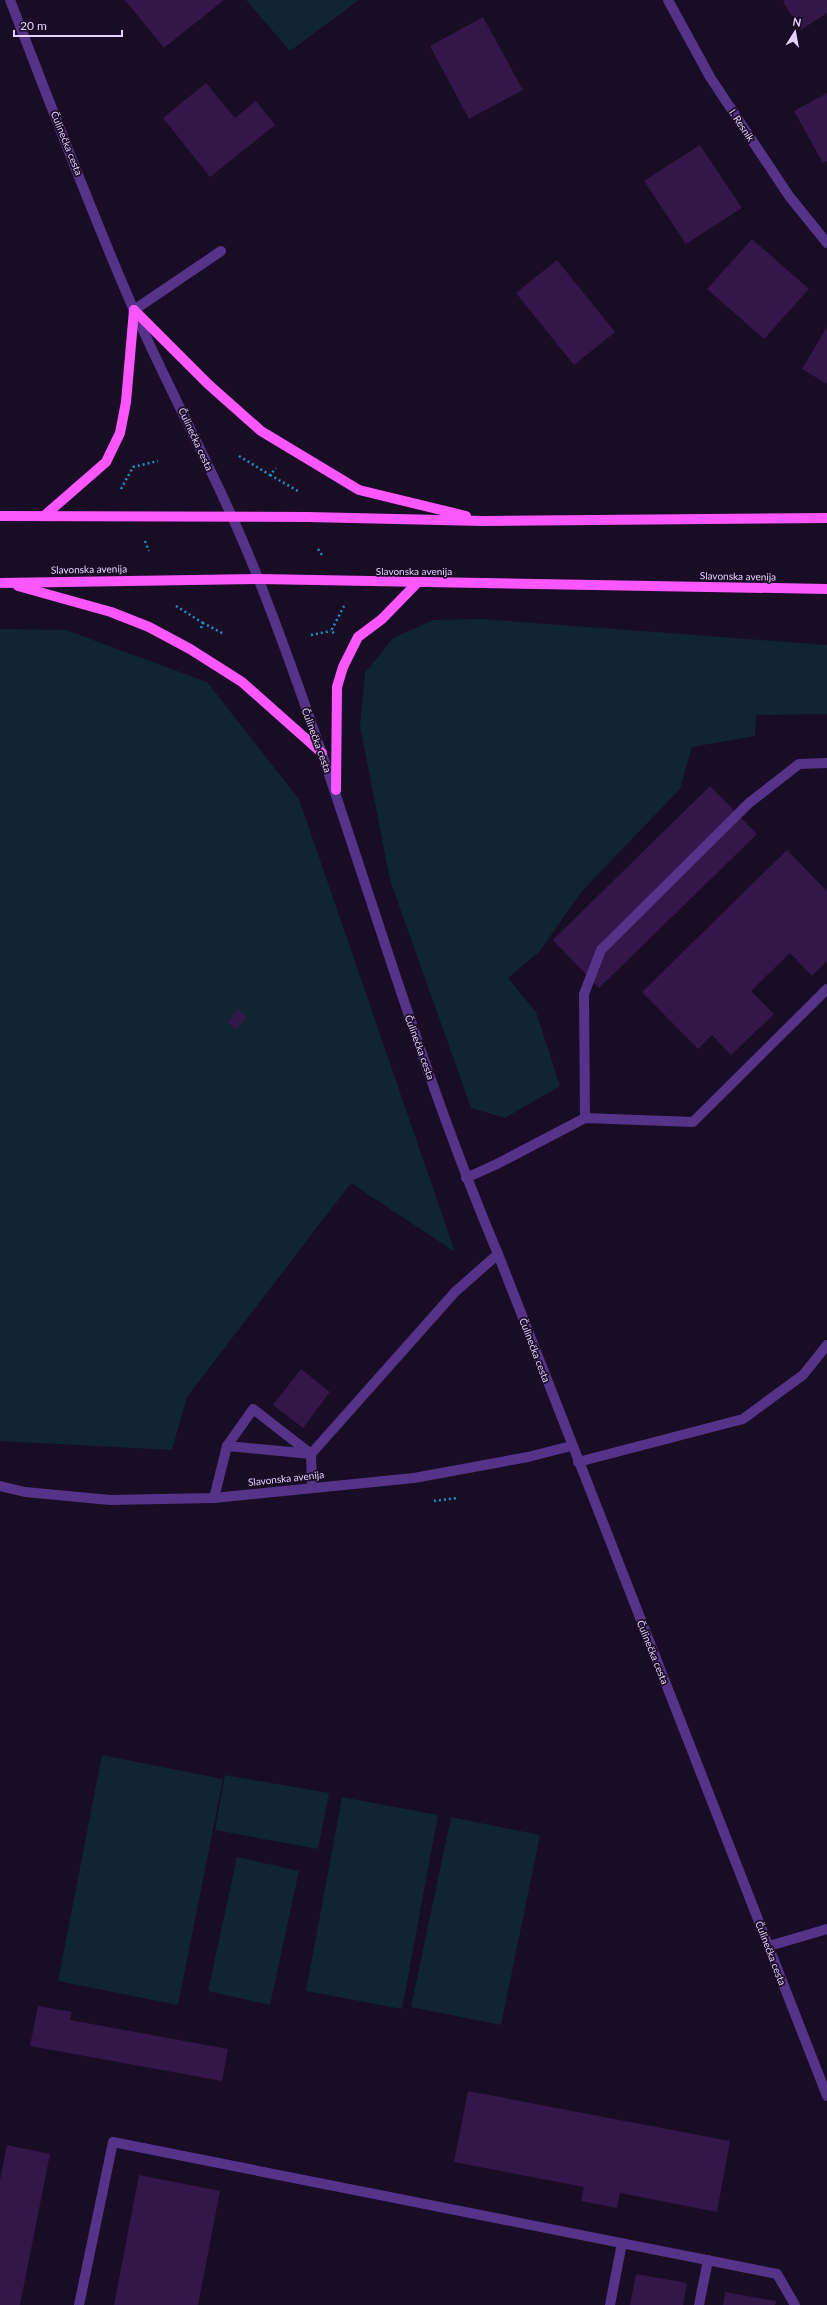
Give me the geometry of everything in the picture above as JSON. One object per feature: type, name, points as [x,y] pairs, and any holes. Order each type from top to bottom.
[{"type":"main road","points":[[44,516],[106,462],[120,433],[126,402],[134,310]]},
{"type":"main road","points":[[134,310],[208,384],[262,431],[359,490],[484,521]]},
{"type":"main road","points":[[0,516],[484,521],[827,518]]},
{"type":"main road","name":"Slavonska avenija","points":[[3,583],[259,579],[827,589]]},
{"type":"main road","points":[[336,790],[337,687],[343,667],[358,637],[382,619],[418,582]]},
{"type":"main road","points":[[3,583],[111,612],[149,627],[215,663],[242,682],[322,753]]},
{"type":"street","name":"Čulinečka cesta","points":[[10,0],[134,310],[233,518],[259,579],[336,790],[392,969],[466,1178],[498,1254],[578,1462],[826,2093]]},
{"type":"street","name":"I. Resnik","points":[[668,0],[710,77],[789,196],[827,243]]},
{"type":"street","points":[[134,310],[221,251]]},
{"type":"street","points":[[585,1118],[584,994],[601,950],[748,802],[799,764],[827,763]]},
{"type":"street","points":[[466,1178],[497,1164],[585,1118],[693,1122],[827,989]]},
{"type":"street","points":[[312,1487],[311,1454],[455,1292],[498,1254]]},
{"type":"street","points":[[578,1462],[742,1419],[802,1376],[827,1345]]},
{"type":"street","points":[[214,1498],[227,1446],[252,1409],[311,1454]]},
{"type":"street","points":[[227,1446],[311,1454]]},
{"type":"street","name":"Slavonska avenija","points":[[0,1486],[24,1492],[110,1500],[214,1498],[414,1478],[528,1457],[572,1446]]},
{"type":"street","points":[[769,1946],[827,1929]]},
{"type":"street","points":[[79,2305],[113,2142],[777,2274],[795,2305]]},
{"type":"street","points":[[610,2305],[622,2243]]},
{"type":"street","points":[[699,2305],[708,2260]]},
{"type":"path","points":[[239,456],[298,491]]},
{"type":"path","points":[[122,489],[133,467],[158,461]]},
{"type":"path","points":[[270,475],[279,465]]},
{"type":"path","points":[[142,535],[150,551]]},
{"type":"path","points":[[173,604],[224,634]]},
{"type":"path","points":[[199,635],[203,623]]},
{"type":"path","points":[[311,635],[331,631]]},
{"type":"shaded area","points":[[246,0],[359,0],[290,51]]},
{"type":"shaded area","points":[[483,619],[827,645],[827,714],[756,715],[755,736],[692,747],[680,789],[583,890],[539,952],[508,978],[536,1012],[560,1086],[505,1118],[471,1108],[390,880],[360,726],[365,673],[393,638],[433,620]]},
{"type":"shaded area","points":[[0,629],[66,630],[207,682],[299,799],[455,1252],[351,1183],[187,1397],[172,1450],[0,1441]]},
{"type":"shaded area","points":[[102,1755],[223,1779],[178,2005],[58,1981]]},
{"type":"shaded area","points":[[225,1775],[329,1793],[318,1849],[215,1830]]},
{"type":"shaded area","points":[[342,1797],[438,1815],[402,2009],[306,1991]]},
{"type":"shaded area","points":[[451,1817],[540,1835],[501,2025],[411,2007]]},
{"type":"shaded area","points":[[237,1857],[299,1871],[270,2005],[208,1991]]},
{"type":"building","points":[[125,0],[224,0],[164,48]]},
{"type":"building","points":[[785,0],[827,0],[827,13],[801,30],[783,2]]},
{"type":"building","points":[[483,17],[523,90],[469,119],[430,46]]},
{"type":"building","points":[[206,83],[235,118],[256,101],[275,125],[210,177],[163,118]]},
{"type":"building","points":[[827,93],[827,161],[823,163],[794,111]]},
{"type":"building","points":[[700,145],[742,208],[686,244],[644,181]]},
{"type":"building","points":[[752,239],[809,289],[764,339],[707,289]]},
{"type":"building","points":[[557,260],[615,332],[574,365],[516,293]]},
{"type":"building","points":[[827,327],[827,384],[802,369]]},
{"type":"building","points":[[710,786],[757,834],[599,988],[553,940]]},
{"type":"building","points":[[787,850],[827,891],[827,961],[812,976],[790,953],[751,991],[774,1014],[731,1055],[712,1035],[698,1049],[642,992]]},
{"type":"building","points":[[238,1009],[247,1017],[236,1030],[227,1022]]},
{"type":"building","points":[[301,1369],[330,1392],[303,1428],[273,1405]]},
{"type":"building","points":[[38,2006],[72,2012],[70,2020],[228,2049],[222,2081],[30,2046]]},
{"type":"building","points":[[468,2091],[730,2141],[717,2212],[620,2193],[617,2208],[581,2201],[584,2187],[454,2162]]},
{"type":"building","points":[[7,2145],[50,2154],[20,2305],[0,2305],[0,2180]]},
{"type":"building","points":[[139,2175],[220,2191],[198,2305],[114,2305]]},
{"type":"building","points":[[636,2274],[687,2283],[683,2305],[630,2305]]},
{"type":"building","points":[[725,2292],[776,2301],[775,2305],[723,2305]]}]
